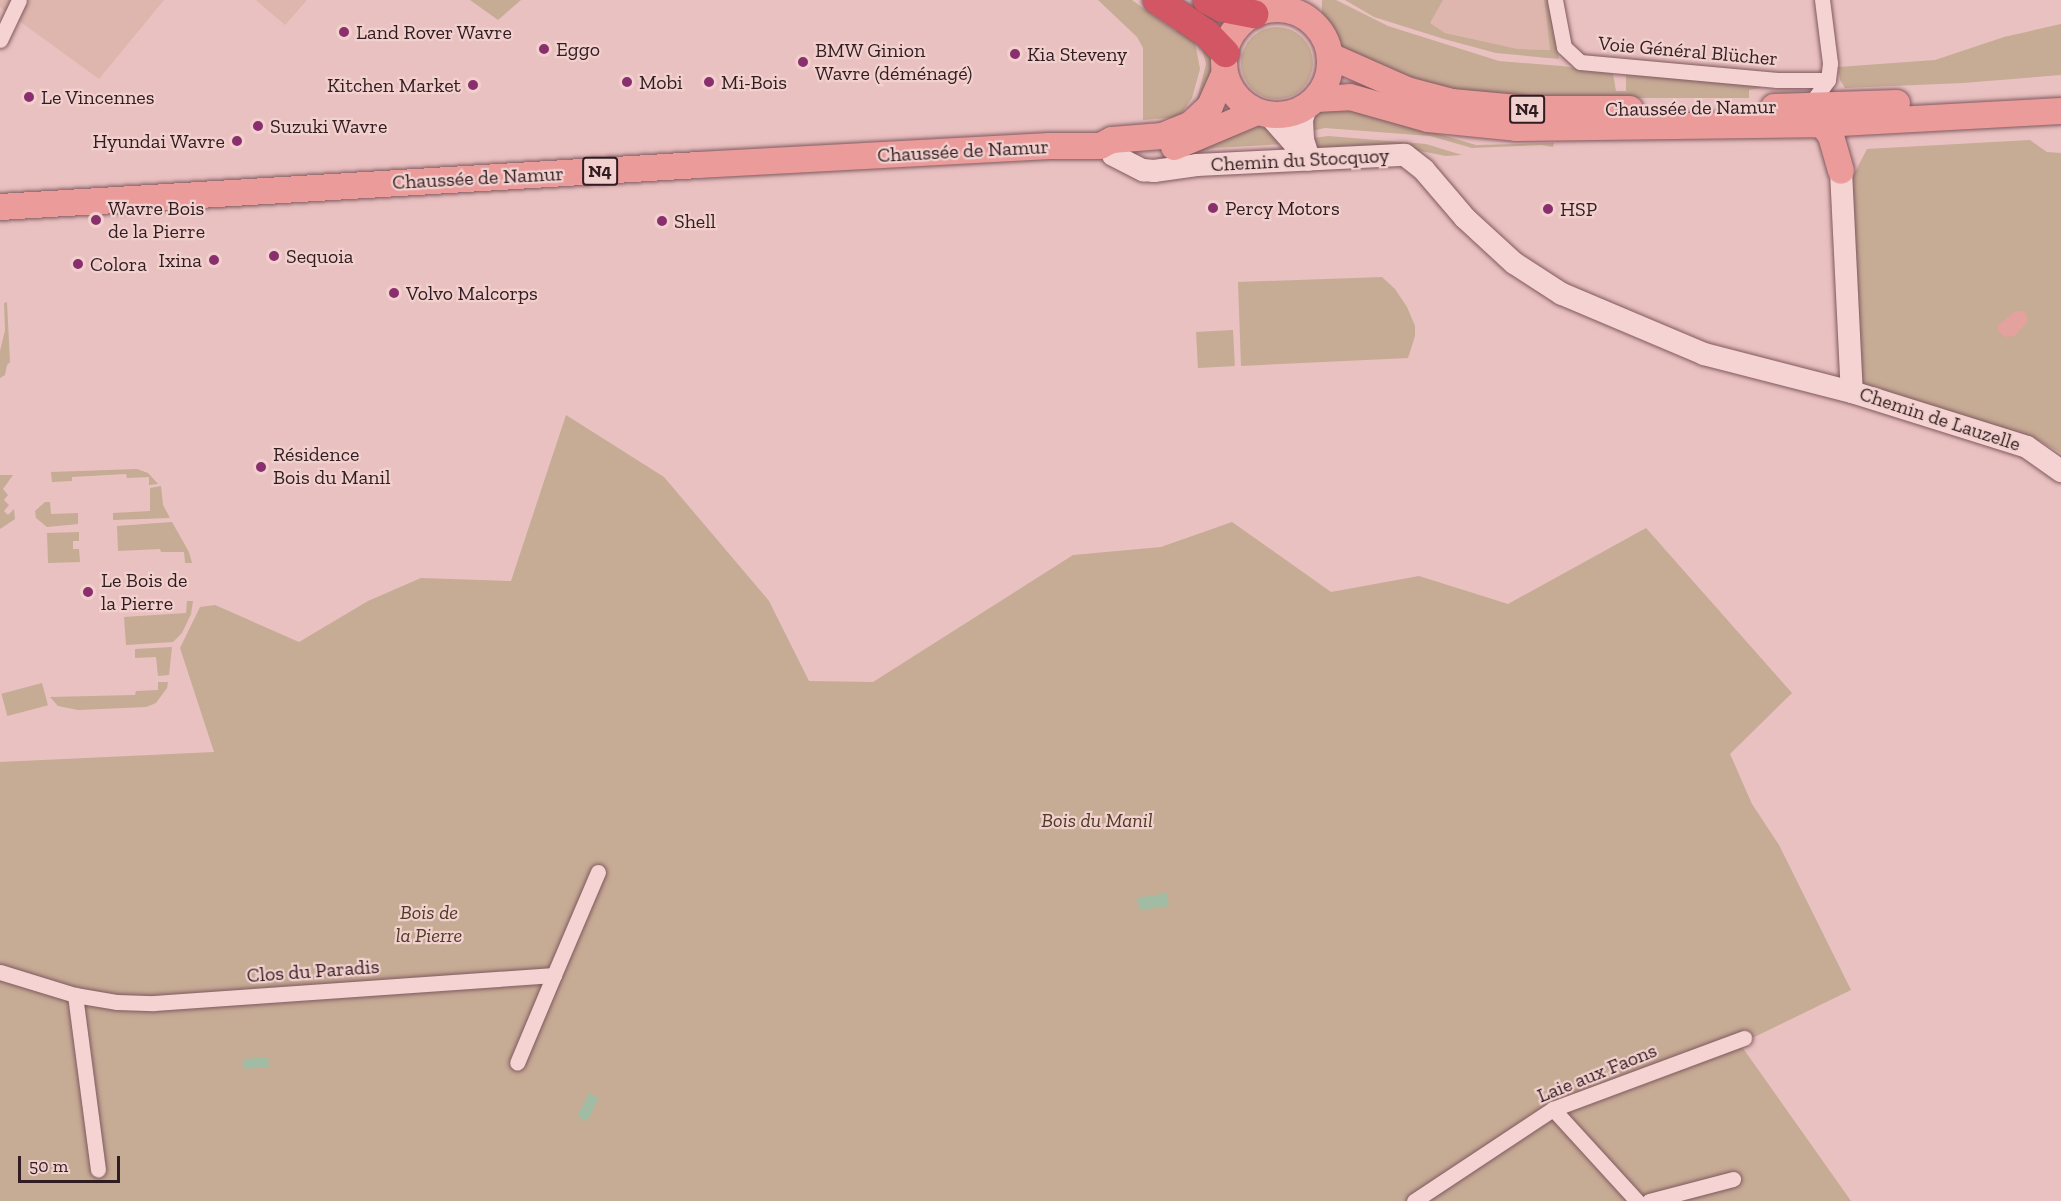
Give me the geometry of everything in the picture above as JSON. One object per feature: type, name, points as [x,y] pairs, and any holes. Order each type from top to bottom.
[{"type":"highway","points":[[1157,0],[1206,33],[1225,63]]},
{"type":"highway","points":[[1207,0],[1222,8],[1254,14]]},
{"type":"main road","points":[[1254,14],[1278,9],[1300,14],[1317,26],[1324,36],[1330,56],[1330,73],[1311,103]]},
{"type":"main road","name":"Chaussée de Namur","points":[[1106,151],[1112,140],[1162,136],[1191,124],[1210,106],[1225,63],[1229,40],[1238,27],[1254,14]]},
{"type":"main road","name":"Chaussée de Namur","points":[[1330,56],[1407,90],[1474,105],[1816,115]]},
{"type":"main road","points":[[1225,63],[1232,91],[1243,103],[1263,113]]},
{"type":"main road","name":"Chaussée de Namur","points":[[1854,114],[1968,100],[2061,93]]},
{"type":"main road","name":"Chaussée de Namur","points":[[0,207],[1049,146],[1149,153],[1169,148],[1263,113],[1288,114],[1311,103],[1350,97],[1428,119],[1485,127],[1816,115],[2011,115],[2061,111]]},
{"type":"main road","points":[[1841,171],[1854,114]]},
{"type":"main road","points":[[1816,115],[1831,136],[1841,171]]},
{"type":"street","points":[[0,40],[19,0]]},
{"type":"street","name":"Voie Général Blücher","points":[[1555,0],[1564,47],[1581,62],[1777,80],[1828,80]]},
{"type":"street","points":[[1816,115],[1828,80],[1830,49],[1822,0]]},
{"type":"street","points":[[1828,80],[1854,114]]},
{"type":"street","points":[[1309,160],[1303,140],[1302,120],[1311,103]]},
{"type":"street","points":[[1263,113],[1309,160]]},
{"type":"street","name":"Chemin du Stocquoy","points":[[1106,151],[1143,170],[1154,171],[1197,165],[1405,155],[1424,170],[1465,218],[1514,263],[1562,294],[1704,354],[1852,392]]},
{"type":"street","name":"Chemin de Lauzelle","points":[[1841,171],[1852,392],[2027,447],[2061,471]]},
{"type":"street","points":[[517,1063],[598,872]]},
{"type":"street","name":"Clos du Paradis","points":[[0,972],[75,995],[117,1002],[154,1003],[554,975]]},
{"type":"street","points":[[75,995],[98,1169]]},
{"type":"street","name":"Laie aux Faons","points":[[1414,1201],[1552,1109],[1744,1038]]},
{"type":"street","points":[[1552,1109],[1637,1201]]},
{"type":"street","points":[[1649,1201],[1733,1179]]},
{"type":"shaded area","points":[[0,0],[164,0],[99,79],[0,7]]},
{"type":"shaded area","points":[[256,0],[307,0],[285,25]]},
{"type":"shaded area","points":[[1443,0],[1544,0],[1550,50],[1518,49],[1445,33],[1429,23]]},
{"type":"shaded area","points":[[1167,893],[1169,906],[1139,911],[1137,898]]},
{"type":"shaded area","points":[[268,1057],[269,1067],[245,1069],[242,1065],[244,1059]]},
{"type":"shaded area","points":[[589,1093],[599,1098],[587,1121],[577,1116]]},
{"type":"green space","points":[[470,0],[521,0],[498,20]]},
{"type":"green space","points":[[1098,0],[1132,0],[1175,31],[1186,32],[1195,42],[1200,69],[1192,98],[1179,117],[1143,120],[1143,48],[1137,37]]},
{"type":"green space","points":[[1322,0],[1336,0],[1388,26],[1499,61],[1562,66],[1613,74],[1616,91],[1626,91],[1626,75],[1754,82],[1761,88],[1749,90],[1749,98],[1550,98],[1452,90],[1414,81],[1340,49],[1322,13]]},
{"type":"green space","points":[[1345,0],[1443,0],[1430,23],[1445,33],[1518,49],[1550,50],[1544,0],[1549,0],[1559,59],[1496,53],[1444,39],[1374,17]]},
{"type":"green space","points":[[2061,24],[2061,75],[1963,83],[1845,88],[1840,80],[1838,67],[1935,60],[2004,37]]},
{"type":"green space","points":[[1277,27],[1291,30],[1303,37],[1310,49],[1313,63],[1310,77],[1303,89],[1291,96],[1277,99],[1263,96],[1251,89],[1244,77],[1241,63],[1244,49],[1251,37],[1263,30]]},
{"type":"green space","points":[[1201,44],[1214,57],[1215,78],[1196,104],[1206,64]]},
{"type":"green space","points":[[1332,107],[1347,107],[1476,145],[1554,143],[1553,147],[1541,145],[1472,148],[1430,136],[1325,128],[1306,132],[1308,121],[1317,113]]},
{"type":"green space","points":[[1249,123],[1265,124],[1284,144],[1215,148],[1170,158],[1154,158],[1183,153]]},
{"type":"green space","points":[[1328,136],[1426,144],[1462,155],[1446,156],[1415,150],[1318,150],[1314,138]]},
{"type":"green space","points":[[2030,140],[2047,152],[2061,153],[2061,453],[2036,439],[1986,428],[1865,388],[1858,379],[1852,178],[1867,149]]},
{"type":"green space","points":[[1382,277],[1395,289],[1407,307],[1415,326],[1415,336],[1408,358],[1241,366],[1238,282]]},
{"type":"green space","points":[[7,302],[10,362],[5,375],[0,378],[0,351],[5,330],[4,303]]},
{"type":"green space","points":[[1233,330],[1235,366],[1198,368],[1196,332]]},
{"type":"green space","points":[[566,415],[664,477],[769,601],[809,681],[873,682],[1073,555],[1161,547],[1232,522],[1331,592],[1419,576],[1508,604],[1646,528],[1792,693],[1730,754],[1752,804],[1779,845],[1851,990],[1740,1044],[1851,1201],[0,1201],[0,762],[214,752],[180,648],[200,607],[215,605],[299,642],[368,601],[421,578],[511,581]]},
{"type":"green space","points":[[137,469],[148,473],[158,484],[149,485],[149,477],[127,478],[126,474],[72,477],[72,481],[52,482],[51,472]]},
{"type":"green space","points":[[0,475],[13,475],[3,489],[8,495],[4,500],[9,505],[4,511],[8,515],[14,509],[15,519],[0,529]]},
{"type":"green space","points":[[161,486],[163,505],[170,518],[113,520],[113,513],[150,511],[150,488]]},
{"type":"green space","points":[[45,502],[50,502],[51,514],[78,513],[78,524],[47,527],[36,518],[35,511]]},
{"type":"green space","points":[[172,522],[189,552],[192,563],[185,563],[184,552],[161,552],[160,549],[118,551],[117,526]]},
{"type":"green space","points":[[79,532],[79,541],[73,541],[73,549],[79,549],[80,562],[48,563],[47,533]]},
{"type":"green space","points":[[187,601],[193,601],[191,614],[182,633],[173,642],[126,645],[124,617],[186,613]]},
{"type":"green space","points":[[172,647],[169,675],[158,676],[156,657],[135,658],[135,649]]},
{"type":"green space","points":[[158,682],[168,682],[167,688],[156,703],[146,707],[78,710],[58,706],[50,697],[135,695],[136,691],[158,690]]},
{"type":"green space","points":[[42,683],[48,705],[7,716],[1,694]]},
{"type":"sand","points":[[2015,311],[2025,311],[2028,321],[2015,336],[2005,337],[1998,331],[1998,326]]},
{"type":"place","name":"Land Rover Wavre","points":[[344,32]]},
{"type":"place","name":"Eggo","points":[[544,49]]},
{"type":"place","name":"Kia Steveny","points":[[1015,54]]},
{"type":"place","name":"BMW Ginion Wavre (déménagé)","points":[[803,62]]},
{"type":"place","name":"Mobi","points":[[627,82]]},
{"type":"place","name":"Mi-Bois","points":[[709,82]]},
{"type":"place","name":"Kitchen Market","points":[[473,85]]},
{"type":"place","name":"Le Vincennes","points":[[29,97]]},
{"type":"place","name":"Suzuki Wavre","points":[[258,126]]},
{"type":"place","name":"Hyundai Wavre","points":[[237,141]]},
{"type":"place","name":"Percy Motors","points":[[1213,208]]},
{"type":"place","name":"HSP","points":[[1548,209]]},
{"type":"place","name":"Wavre Bois de la Pierre","points":[[96,220]]},
{"type":"place","name":"Shell","points":[[662,221]]},
{"type":"place","name":"Sequoia","points":[[274,256]]},
{"type":"place","name":"Ixina","points":[[214,260]]},
{"type":"place","name":"Colora","points":[[78,264]]},
{"type":"place","name":"Volvo Malcorps","points":[[394,293]]},
{"type":"place","name":"Résidence Bois du Manil","points":[[261,467]]},
{"type":"place","name":"Le Bois de la Pierre","points":[[88,592]]},
{"type":"park label","name":"Bois du Manil","points":[[1097,820]]},
{"type":"park label","name":"Bois de la Pierre","points":[[429,924]]}]
